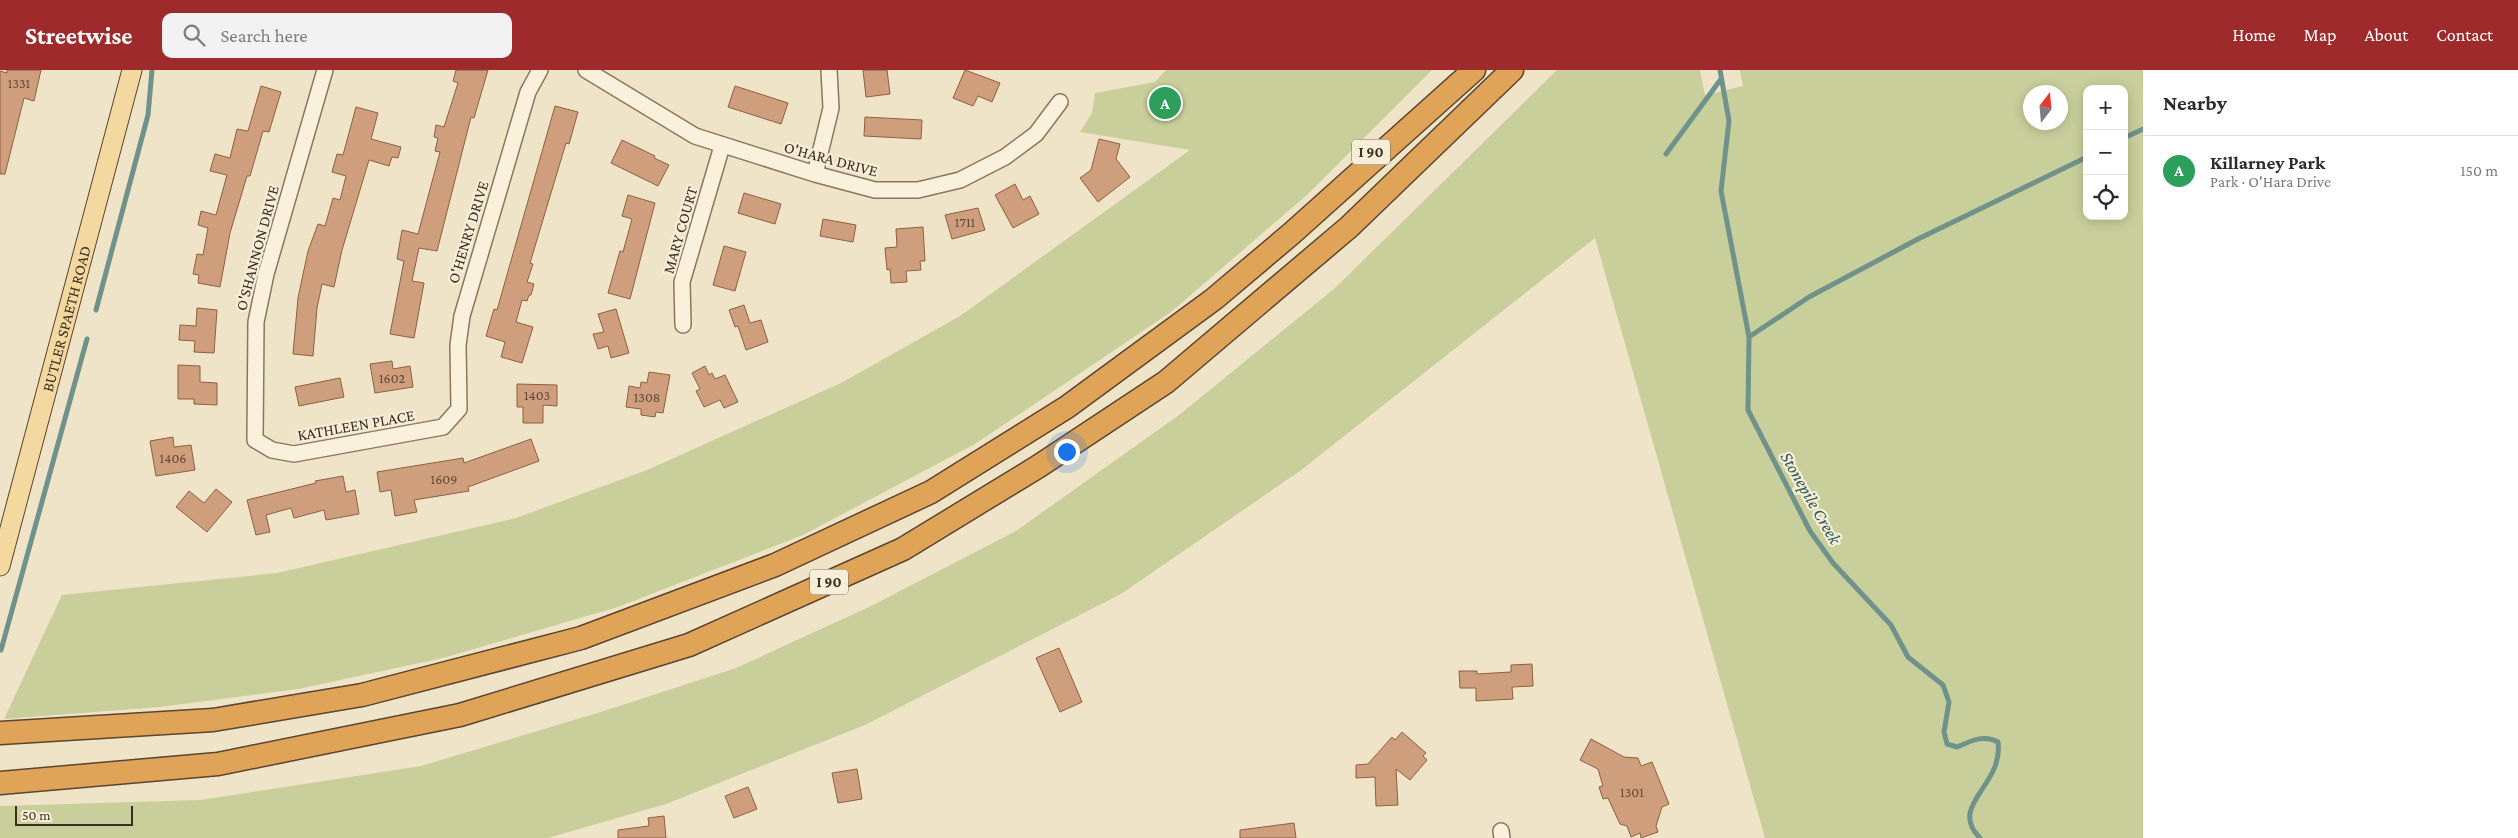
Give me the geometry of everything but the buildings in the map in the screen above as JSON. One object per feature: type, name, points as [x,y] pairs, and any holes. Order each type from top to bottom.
[{"type":"highway","name":"I 90","points":[[1290,234],[1452,70]]},
{"type":"highway","name":"I 90","points":[[1,733],[213,720],[362,695],[581,638],[775,565],[930,492],[1068,407],[1214,299],[1474,70]]},
{"type":"highway","name":"I 90","points":[[0,783],[218,764],[460,716],[689,645],[903,549],[1039,466],[1166,382],[1350,227],[1512,70]]},
{"type":"main road","name":"BUTLER SPAETH ROAD","points":[[0,566],[132,70]]},
{"type":"street","name":"O'SHANNON DRIVE","points":[[254,440],[256,322],[266,274],[324,70]]},
{"type":"street","name":"O'HENRY DRIVE","points":[[459,409],[458,345],[462,316],[528,92],[540,70]]},
{"type":"street","name":"O'HARA DRIVE","points":[[586,70],[695,136],[815,174],[875,190],[918,190],[960,180],[1005,157],[1036,134],[1060,102]]},
{"type":"street","points":[[815,174],[832,108],[829,70]]},
{"type":"street","name":"MARY COURT","points":[[683,325],[682,282],[722,146]]},
{"type":"street","name":"KATHLEEN PLACE","points":[[254,440],[272,450],[294,454],[443,427],[459,409]]},
{"type":"green space","points":[[1166,70],[1432,70],[1307,195],[1171,312],[975,444],[803,535],[618,607],[443,658],[298,689],[160,707],[4,719],[62,595],[277,573],[516,518],[647,470],[841,383],[960,316],[1190,150],[1080,132],[1092,113],[1095,93],[1155,82]]},
{"type":"green space","points":[[1557,70],[1700,70],[1705,95],[1743,86],[1740,70],[2143,70],[2143,838],[1765,838],[1595,238],[1300,471],[1121,594],[865,725],[666,804],[548,838],[0,838],[0,806],[200,800],[421,766],[604,711],[736,668],[869,607],[1016,531],[1179,415],[1335,288]]},
{"type":"waterway","points":[[96,310],[148,115],[152,70]]},
{"type":"waterway","name":"Stonepile Creek","points":[[1720,70],[1729,121],[1721,191],[1749,337],[1748,410],[1810,531],[1833,563],[1891,625],[1908,657],[1943,685],[1949,702],[1944,732],[1947,744],[1957,747],[1983,738],[1998,742],[1998,757],[1993,771],[1973,805],[1970,815],[1972,826],[1980,838]]},
{"type":"waterway","points":[[1666,154],[1721,79]]},
{"type":"waterway","points":[[2128,136],[2143,129]]},
{"type":"waterway","points":[[1749,337],[1809,297],[1918,239],[2083,159]]},
{"type":"waterway","points":[[1,650],[87,339]]},
{"type":"place","name":"Killarney Park","points":[[1165,103]]}]
